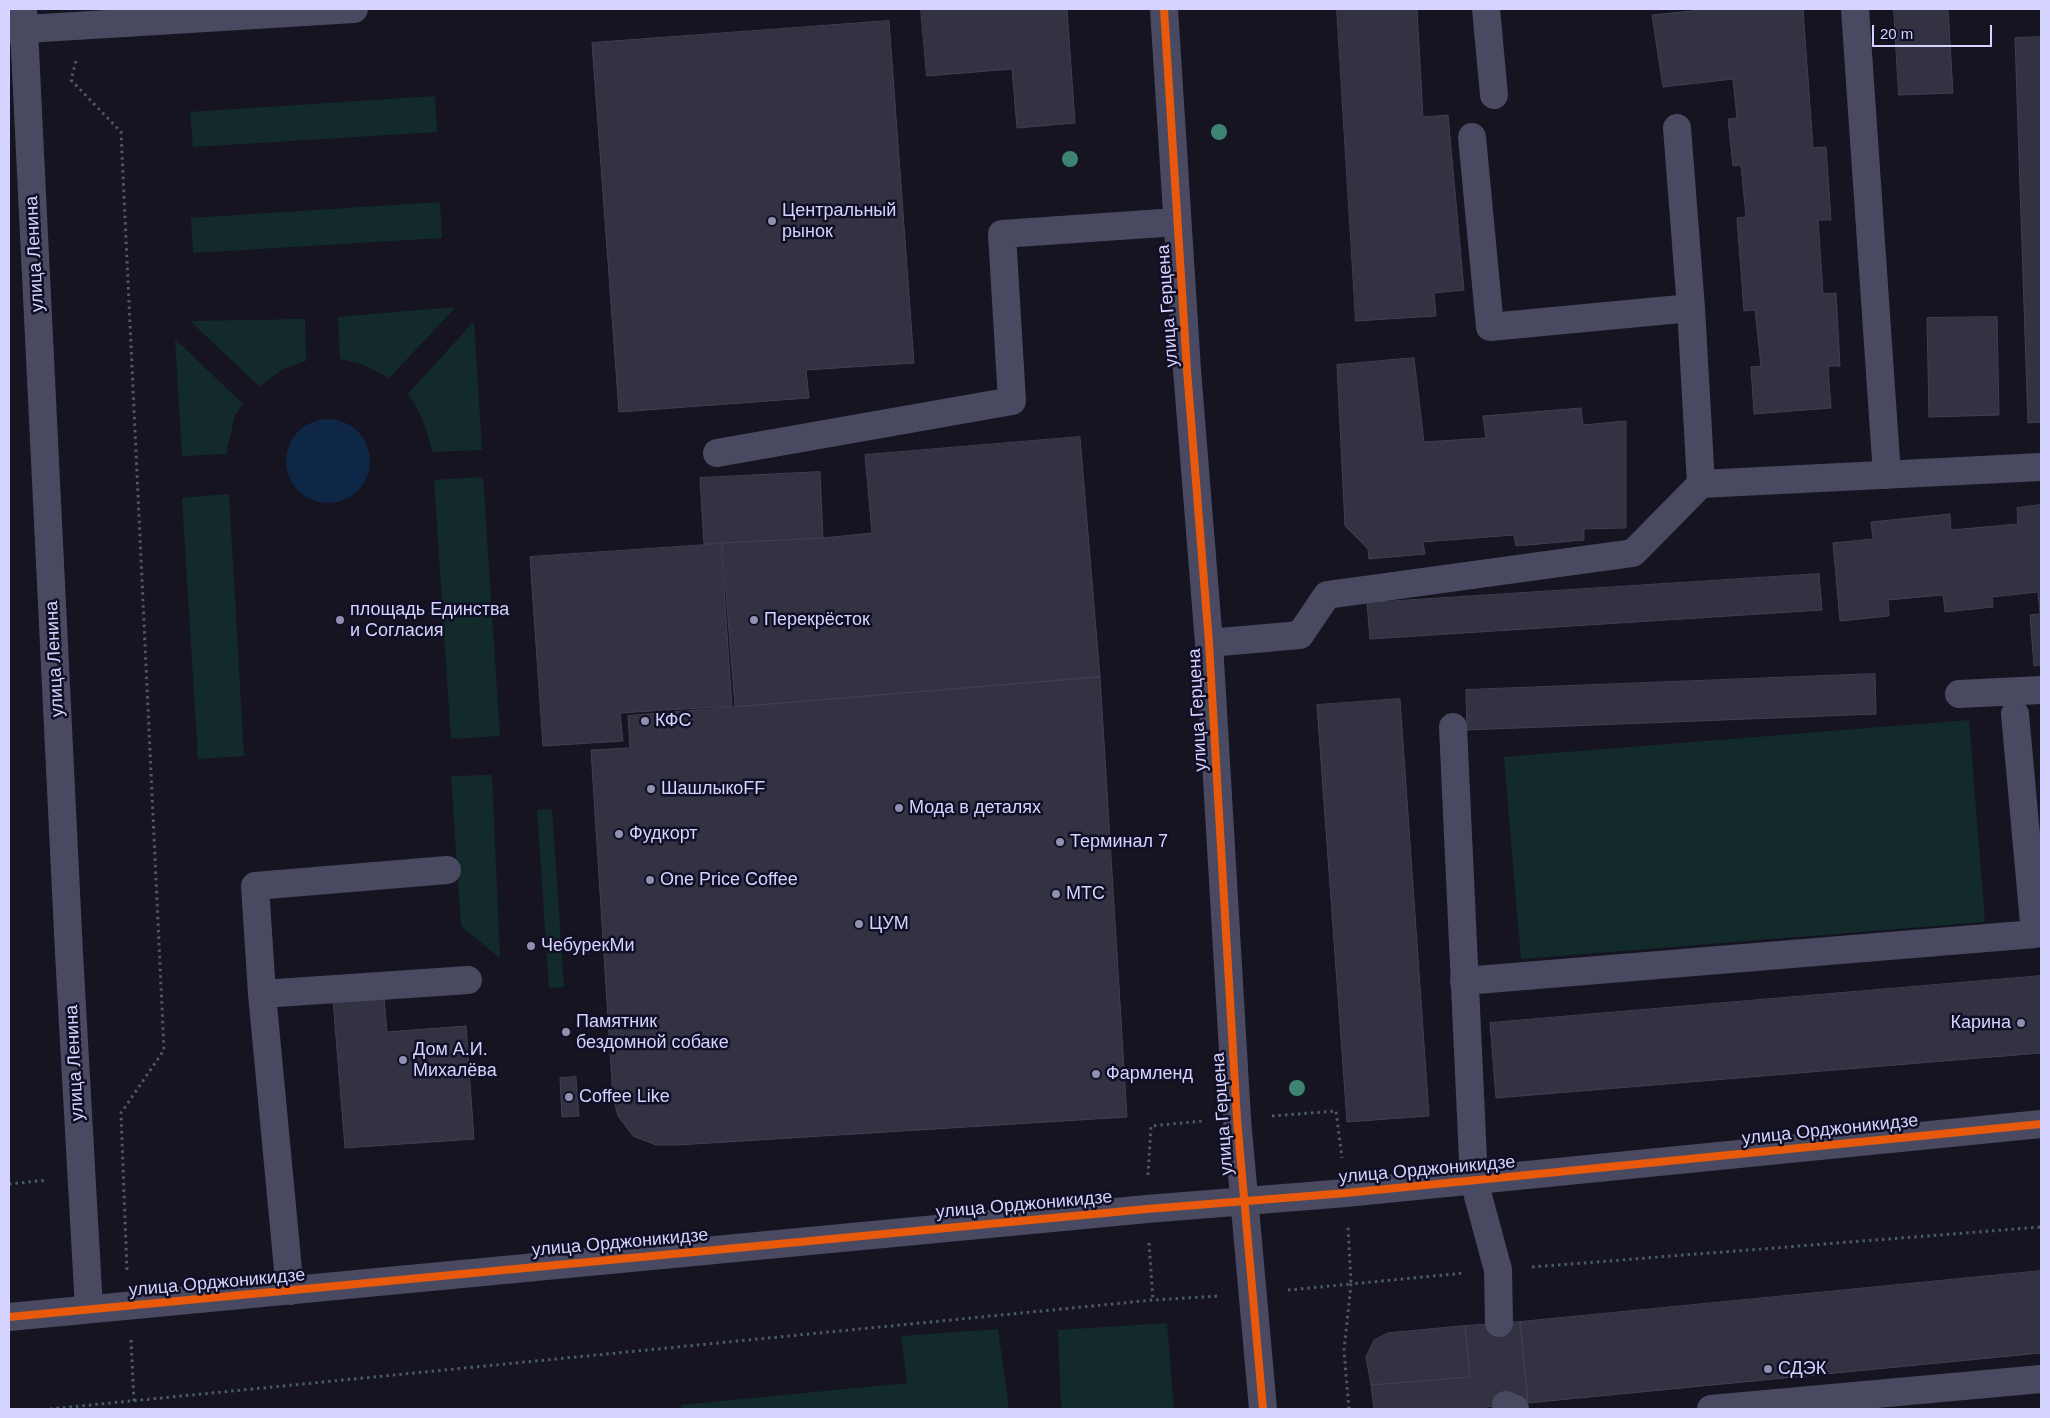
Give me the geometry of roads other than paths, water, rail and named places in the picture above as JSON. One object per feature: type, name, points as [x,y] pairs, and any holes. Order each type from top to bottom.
[{"type":"street","points":[[19,23],[354,9]]},
{"type":"street","name":"улица Герцена","points":[[1164,9],[1177,222],[1209,644],[1244,1201],[1263,1409]]},
{"type":"street","points":[[1486,9],[1494,96]]},
{"type":"street","points":[[1855,9],[1887,475]]},
{"type":"street","name":"улица Ленина","points":[[19,23],[89,1309]]},
{"type":"street","points":[[1677,128],[1691,308],[1701,484]]},
{"type":"street","points":[[1472,137],[1490,327],[1691,308]]},
{"type":"street","points":[[717,453],[1012,402],[1002,234],[1177,222]]},
{"type":"street","points":[[1209,644],[1300,635],[1327,595],[1633,554],[1701,484],[2041,467]]},
{"type":"street","points":[[1959,694],[2041,690]]},
{"type":"street","points":[[1464,982],[2035,934],[2015,714]]},
{"type":"street","points":[[1453,728],[1474,1181],[1498,1270],[1499,1323]]},
{"type":"street","points":[[290,1291],[262,994],[255,886],[447,870]]},
{"type":"street","points":[[262,994],[468,980]]},
{"type":"street","name":"улица Орджоникидзе","points":[[9,1317],[1146,1209],[1474,1181],[2041,1124]]},
{"type":"street","points":[[1711,1409],[2041,1379]]},
{"type":"water","points":[[328,419],[344,422],[358,431],[367,445],[370,461],[367,477],[358,491],[344,500],[328,503],[312,500],[298,491],[289,477],[286,461],[289,445],[298,431],[312,422]]},
{"type":"tunnel","points":[[1499,1323],[1506,1405]]},
{"type":"place","name":"Центральный рынок","points":[[772,221]]},
{"type":"place","name":"площадь Единства и Согласия","points":[[340,620]]},
{"type":"place","name":"Перекрёсток","points":[[754,620]]},
{"type":"place","name":"КФС","points":[[645,721]]},
{"type":"place","name":"ШашлыкoFF","points":[[651,789]]},
{"type":"place","name":"Мода в деталях","points":[[899,808]]},
{"type":"place","name":"Фудкорт","points":[[619,834]]},
{"type":"place","name":"Терминал 7","points":[[1060,842]]},
{"type":"place","name":"One Price Coffee","points":[[650,880]]},
{"type":"place","name":"МТС","points":[[1056,894]]},
{"type":"place","name":"ЦУМ","points":[[859,924]]},
{"type":"place","name":"ЧебурекМи","points":[[531,946]]},
{"type":"place","name":"Карина","points":[[2021,1023]]},
{"type":"place","name":"Памятник бездомной собаке","points":[[566,1032]]},
{"type":"place","name":"Дом А.И. Михалёва","points":[[403,1060]]},
{"type":"place","name":"Фармленд","points":[[1096,1074]]},
{"type":"place","name":"Coffee Like","points":[[569,1097]]},
{"type":"place","name":"СДЭК","points":[[1768,1369]]}]
